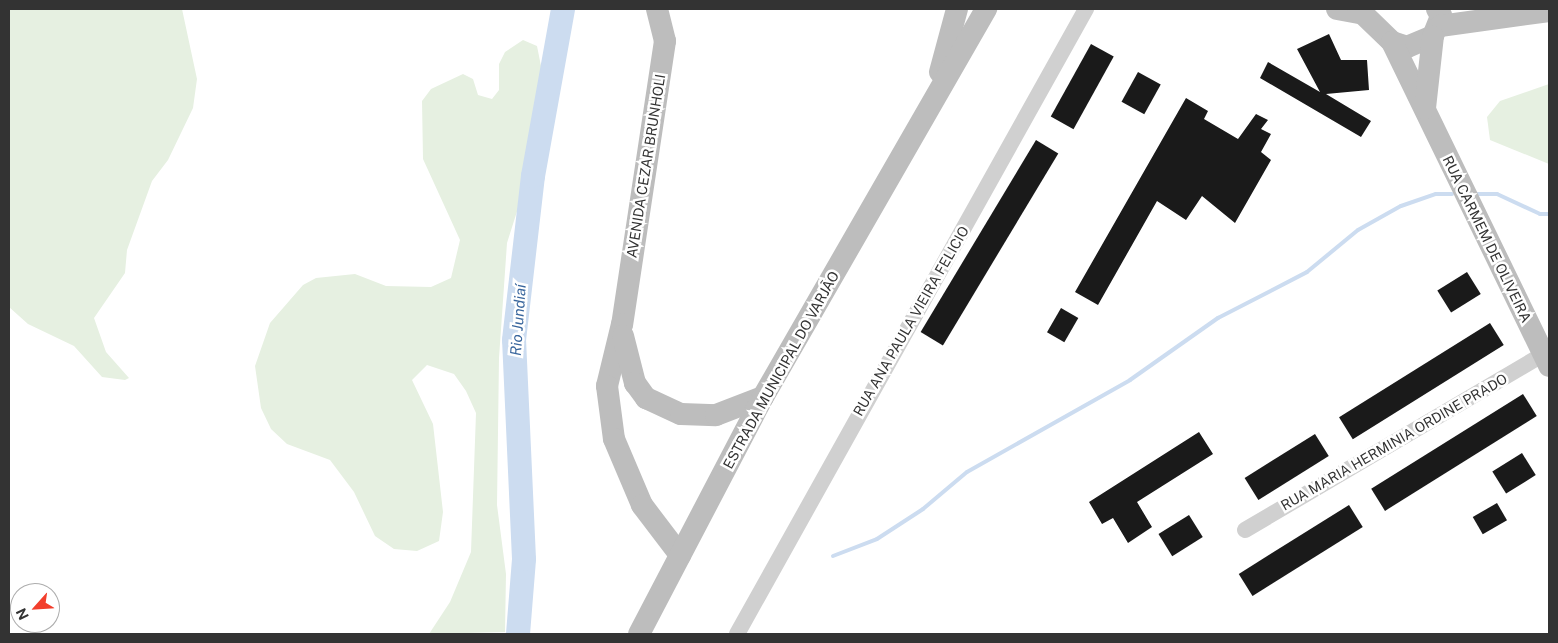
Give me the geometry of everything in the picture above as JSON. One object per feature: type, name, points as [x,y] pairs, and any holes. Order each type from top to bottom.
[{"type":"main road","name":"AVENIDA CEZAR BRUNHOLI","points":[[656,9],[665,41],[622,324],[607,386],[614,439],[642,505],[680,555]]},
{"type":"main road","points":[[929,109],[957,9]]},
{"type":"main road","points":[[929,109],[986,9]]},
{"type":"main road","points":[[1351,10],[1392,42],[1407,47],[1436,24],[1549,11]]},
{"type":"main road","points":[[1425,111],[1436,24]]},
{"type":"main road","name":"RUA CARMEM DE OLIVEIRA","points":[[1392,42],[1546,360]]},
{"type":"main road","name":"ESTRADA MUNICIPAL DO VARJÃO","points":[[639,634],[763,397],[929,109]]},
{"type":"main road","name":"AVENIDA CEZAR BRUNHOLI","points":[[622,324],[626,362],[646,398],[681,414],[716,415],[763,397]]},
{"type":"street","name":"RUA ANA PAULA VIEIRA FELICIO","points":[[737,634],[1086,9]]},
{"type":"street","name":"RUA MARIA HERMINIA ORDINE PRADO","points":[[1245,530],[1546,360]]},
{"type":"green space","points":[[9,9],[182,9],[197,79],[193,108],[168,160],[152,181],[127,250],[125,273],[94,318],[106,352],[129,378],[125,380],[102,377],[74,346],[28,324],[9,307]]},
{"type":"green space","points":[[523,40],[537,46],[542,71],[541,136],[507,243],[499,358],[497,505],[506,574],[505,632],[429,634],[450,602],[471,552],[476,413],[466,391],[454,374],[427,365],[412,380],[433,424],[443,512],[439,541],[417,551],[394,549],[375,536],[354,492],[330,460],[287,444],[271,429],[261,408],[255,366],[270,323],[303,285],[316,278],[355,274],[386,286],[431,287],[451,278],[460,240],[423,159],[422,101],[431,89],[463,74],[473,79],[478,95],[492,99],[499,90],[499,64],[505,52]]},
{"type":"green space","points":[[1549,84],[1549,164],[1490,140],[1487,117],[1500,101]]},
{"type":"building","points":[[1329,34],[1341,60],[1367,60],[1369,90],[1326,94],[1371,121],[1361,137],[1260,78],[1268,62],[1320,92],[1297,49]]},
{"type":"building","points":[[1091,44],[1114,57],[1074,129],[1051,117]]},
{"type":"building","points":[[1138,72],[1161,85],[1144,114],[1122,102]]},
{"type":"building","points":[[1186,98],[1208,111],[1204,119],[1238,139],[1256,114],[1268,120],[1261,129],[1271,134],[1261,152],[1271,160],[1235,223],[1202,196],[1186,220],[1157,201],[1098,305],[1075,292]]},
{"type":"building","points":[[1036,140],[1058,153],[943,345],[921,332]]},
{"type":"building","points":[[1467,272],[1481,294],[1451,313],[1437,291]]},
{"type":"building","points":[[1061,308],[1078,318],[1064,342],[1047,332]]},
{"type":"building","points":[[1490,323],[1504,345],[1353,439],[1339,417]]},
{"type":"building","points":[[1523,394],[1537,416],[1385,511],[1371,489]]},
{"type":"building","points":[[1199,432],[1213,454],[1137,502],[1152,527],[1128,543],[1113,518],[1102,524],[1089,502]]},
{"type":"building","points":[[1315,434],[1329,456],[1258,500],[1245,478]]},
{"type":"building","points":[[1522,453],[1536,475],[1506,494],[1492,472]]},
{"type":"building","points":[[1497,503],[1507,520],[1483,534],[1473,517]]},
{"type":"building","points":[[1349,505],[1363,527],[1253,596],[1239,574]]},
{"type":"building","points":[[1189,515],[1203,537],[1172,556],[1158,534]]},
{"type":"waterway","name":"Rio Jundiaí","points":[[518,634],[524,559],[514,340],[533,176],[563,9]]},
{"type":"waterway","points":[[833,556],[877,539],[923,509],[967,472],[1130,380],[1218,318],[1307,272],[1358,230],[1401,206],[1436,194],[1452,194]]},
{"type":"waterway","points":[[1478,194],[1497,194],[1540,214],[1549,214]]}]
